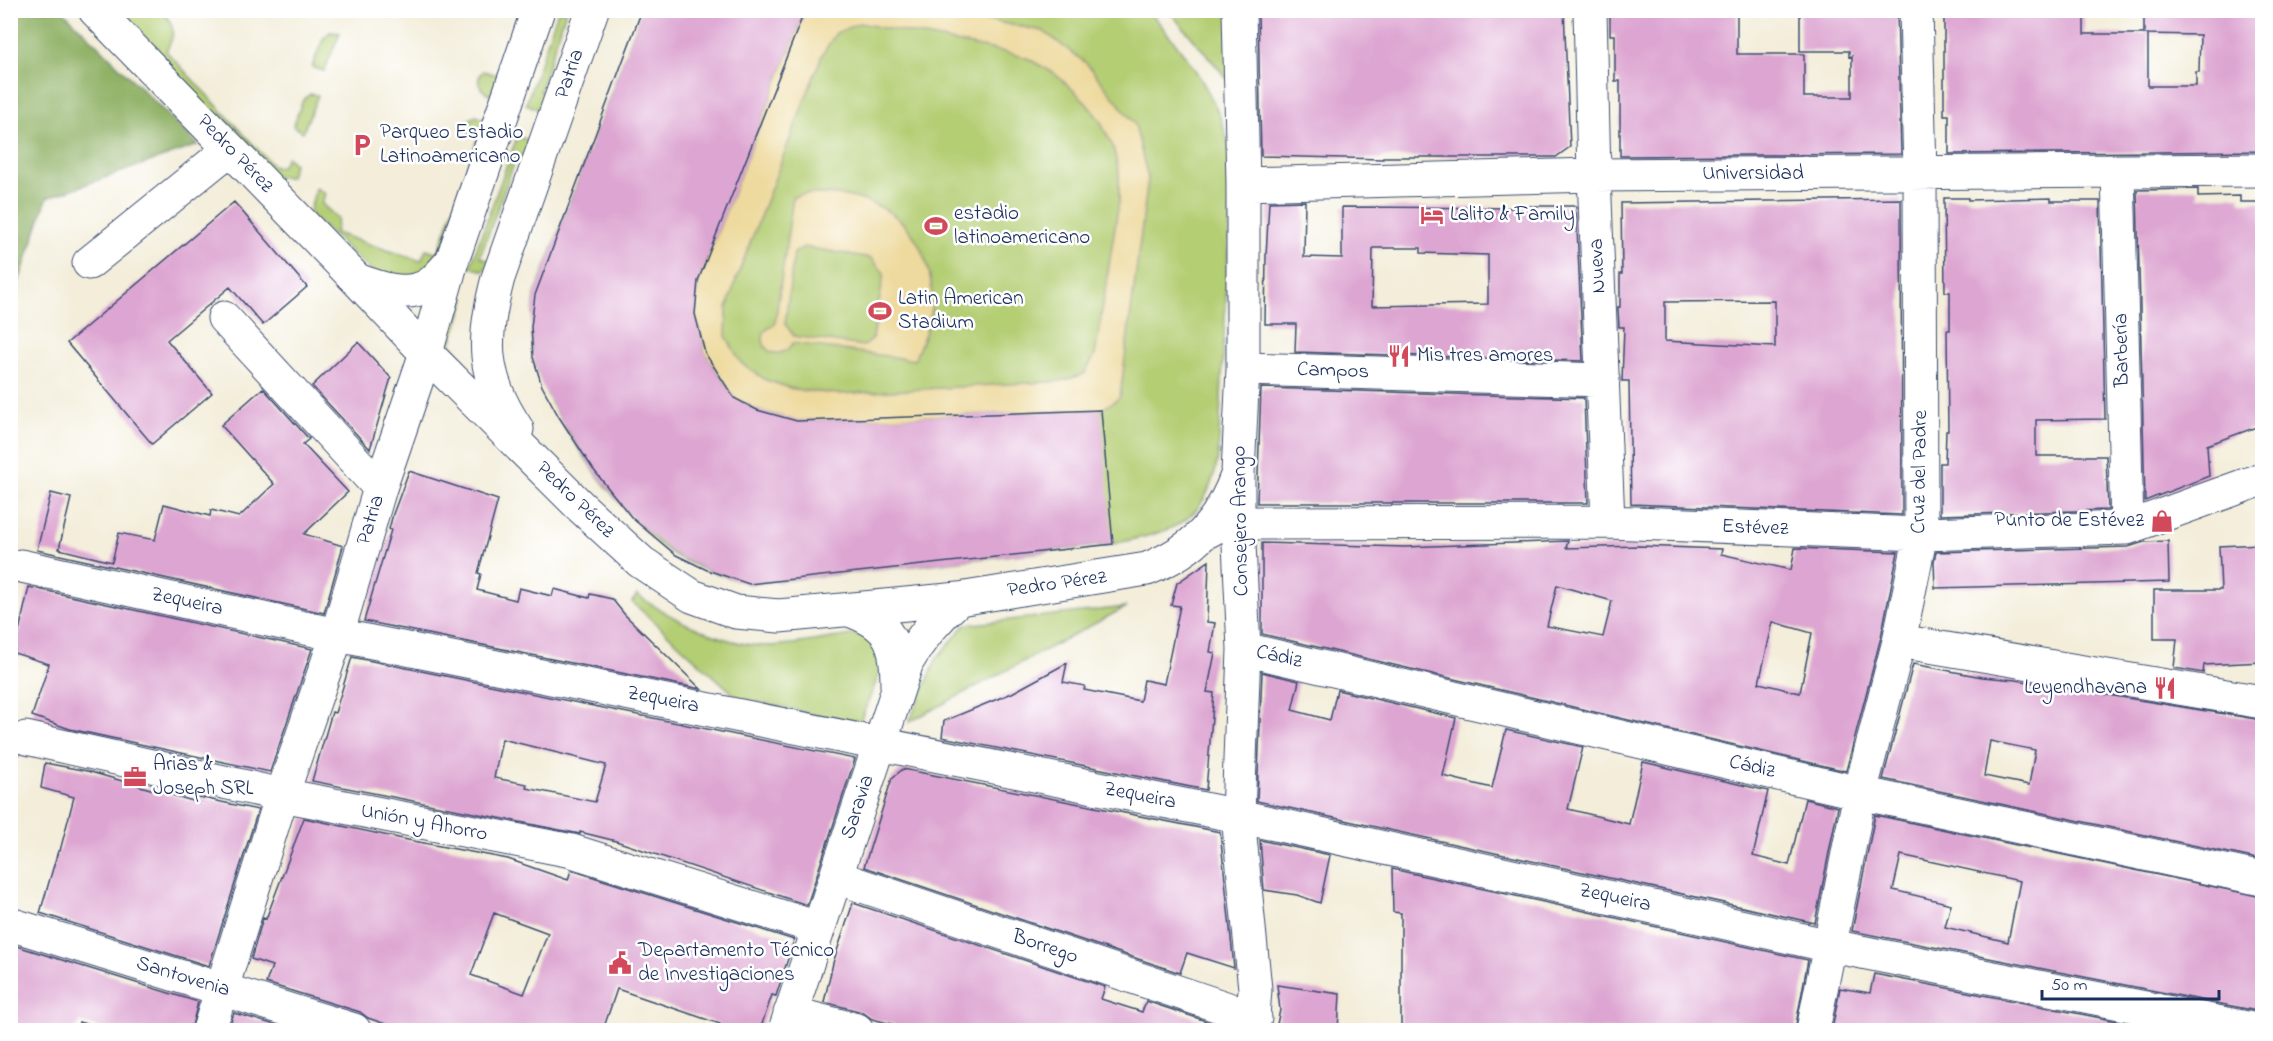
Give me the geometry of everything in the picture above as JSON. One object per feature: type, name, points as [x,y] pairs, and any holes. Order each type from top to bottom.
[{"type":"street","name":"Pedro Pérez","points":[[95,10],[426,353],[547,473],[641,561],[692,596],[735,612],[789,615],[959,598],[1147,570],[1170,560],[1223,527],[1227,500],[1238,473]]},
{"type":"street","name":"Patria","points":[[209,1030],[282,795],[337,635],[380,488],[426,353],[452,261],[538,10]]},
{"type":"street","name":"Patria","points":[[547,473],[513,423],[490,374],[487,343],[490,309],[498,278],[592,10]]},
{"type":"street","name":"Consejero Arango","points":[[1238,473],[1243,369],[1243,184],[1239,10]]},
{"type":"street","name":"Nueva","points":[[1590,10],[1608,522]]},
{"type":"street","name":"Cruz del Padre","points":[[1813,1030],[1860,792],[1899,641],[1921,534],[1920,173],[1916,10]]},
{"type":"street","points":[[89,263],[230,149]]},
{"type":"street","name":"Universidad","points":[[1243,184],[1594,175],[2262,170]]},
{"type":"street","name":"Barbería","points":[[2118,172],[2127,528]]},
{"type":"street","points":[[357,280],[377,288],[397,291],[414,290],[427,285],[452,261]]},
{"type":"street","points":[[224,318],[380,488]]},
{"type":"street","points":[[454,380],[468,384],[476,381],[481,374],[487,343]]},
{"type":"street","name":"Campos","points":[[1243,369],[1603,380]]},
{"type":"street","name":"Estévez","points":[[1223,527],[1608,522],[1921,534],[2127,528],[2262,479]]},
{"type":"street","name":"Consejero Arango","points":[[1223,527],[1244,648],[1238,816],[1255,989],[1254,1024]]},
{"type":"street","name":"Zequeira","points":[[21,566],[337,635],[1238,816],[1831,946],[2257,1030]]},
{"type":"street","name":"Saravia","points":[[788,1022],[878,743],[907,662],[917,643],[959,598]]},
{"type":"street","points":[[849,610],[868,617],[884,628],[895,650],[897,690]]},
{"type":"street","points":[[1899,641],[2262,702]]},
{"type":"street","name":"Cádiz","points":[[1244,648],[1860,792],[2262,879]]},
{"type":"street","name":"Unión y Ahorro","points":[[26,738],[282,795],[572,852],[818,928]]},
{"type":"street","name":"Borrego","points":[[836,877],[1254,1024]]},
{"type":"street","name":"Santovenia","points":[[10,924],[354,1030]]},
{"type":"street","points":[[788,1022],[857,1030]]},
{"type":"green space","points":[[11,10],[63,11],[198,145],[47,198],[11,305]]},
{"type":"green space","points":[[119,11],[162,11],[170,21],[173,30],[166,51],[274,167],[282,166],[287,157],[294,164],[290,177],[273,177]]},
{"type":"green space","points":[[519,11],[530,11],[491,95],[479,85],[480,75],[483,71],[498,75]]},
{"type":"green space","points":[[558,11],[566,11],[540,91],[547,95],[544,108],[538,109],[526,104]]},
{"type":"green space","name":"Latin American Stadium","points":[[642,11],[1149,11],[1184,54],[1212,98],[1227,138],[1232,171],[1218,459],[1212,482],[1204,499],[1194,512],[1183,522],[1169,529],[1113,544],[749,584],[693,565],[676,556],[657,541],[635,521],[613,495],[572,438],[554,408],[542,381],[534,358],[532,342],[535,295]]},
{"type":"green space","points":[[1169,11],[1231,11],[1231,83]]},
{"type":"green space","points":[[330,32],[340,33],[324,71],[312,67],[323,39]]},
{"type":"green space","points":[[310,94],[318,95],[303,132],[293,126],[303,100]]},
{"type":"green space","points":[[476,116],[487,123],[445,255],[429,274],[381,280],[309,213],[316,188],[325,193],[322,204],[338,219],[335,233],[421,261],[426,249],[438,253],[478,137],[464,132],[466,121]]},
{"type":"green space","points":[[517,137],[531,142],[525,157],[517,155],[480,257],[490,261],[484,271],[470,267]]},
{"type":"green space","points":[[458,296],[465,300],[451,344],[464,360],[460,363],[442,344]]},
{"type":"green space","points":[[637,595],[700,630],[751,645],[791,644],[859,634],[865,636],[876,646],[883,665],[859,724],[738,698],[632,602]]},
{"type":"green space","points":[[1126,607],[909,722],[937,658],[965,625]]},
{"type":"sand","points":[[805,11],[941,11],[1043,31],[1087,64],[1135,124],[1148,179],[1120,397],[1101,410],[797,421],[757,410],[734,398],[705,353],[695,314],[698,281]],"holes":[[[859,23],[1027,58],[1054,73],[1081,97],[1099,119],[1113,147],[1119,173],[1119,201],[1095,355],[1084,374],[1062,381],[838,394],[796,390],[766,380],[741,363],[726,336],[727,308],[822,55],[836,33]]]},
{"type":"sand","points":[[804,194],[831,194],[867,202],[891,213],[914,237],[928,267],[932,301],[927,328],[914,360],[793,343],[788,349],[777,353],[764,346],[764,332],[775,323],[793,197]],"holes":[[[804,247],[871,258],[884,273],[873,338],[864,346],[794,336],[785,324],[794,253]]]},
{"type":"building","points":[[642,10],[805,10],[698,281],[695,314],[705,353],[734,398],[757,410],[797,421],[1101,410],[1113,544],[749,584],[707,570],[676,555],[632,518],[593,469],[542,386],[533,357],[531,327],[535,295]]},
{"type":"building","points":[[1258,10],[1564,10],[1570,147],[1556,157],[1383,157],[1383,159],[1261,156]]},
{"type":"building","points":[[1610,10],[1737,10],[1737,54],[1804,54],[1804,97],[1852,97],[1852,56],[1849,57],[1849,51],[1800,51],[1800,10],[1897,10],[1901,154],[1620,156],[1620,81],[1615,81],[1615,35],[1610,35]]},
{"type":"building","points":[[1944,10],[2084,10],[2084,34],[2144,34],[2144,10],[2260,10],[2262,151],[1949,154],[1949,115],[1944,115]],"holes":[[[2148,34],[2200,35],[2199,72],[2196,72],[2196,86],[2148,86]]]},
{"type":"building","points":[[2198,189],[2198,197],[2240,196],[2240,202],[2262,202],[2262,425],[2207,445],[2209,476],[2145,501],[2137,190]]},
{"type":"building","points":[[1944,198],[1968,198],[1968,200],[2051,198],[2051,201],[2100,201],[2105,419],[2036,420],[2036,456],[2106,456],[2108,510],[1940,515],[1940,463],[1945,463],[1946,431],[1948,431],[1947,330],[1950,330],[1950,292],[1945,292]]},
{"type":"building","points":[[1901,199],[1902,515],[1631,504],[1629,381],[1622,381],[1624,327],[1619,327],[1618,307],[1620,307],[1620,274],[1622,274],[1621,203]],"holes":[[[1775,301],[1775,347],[1665,341],[1665,302]]]},
{"type":"building","points":[[1305,201],[1304,257],[1342,258],[1342,207],[1576,206],[1583,361],[1295,352],[1296,324],[1265,324],[1269,202]],"holes":[[[1373,248],[1421,248],[1421,253],[1488,255],[1488,304],[1372,306]]]},
{"type":"building","points":[[234,202],[307,287],[263,325],[230,287],[167,340],[212,393],[152,444],[67,343]]},
{"type":"building","points":[[358,342],[391,378],[370,449],[312,386]]},
{"type":"building","points":[[263,388],[309,439],[303,444],[348,492],[304,534],[343,546],[324,613],[37,550],[51,493],[71,498],[59,549],[112,562],[119,533],[155,540],[164,504],[210,516],[211,510],[239,517],[274,484],[221,425]]},
{"type":"building","points":[[1261,388],[1584,398],[1588,503],[1257,503]]},
{"type":"building","points":[[409,471],[498,500],[478,573],[481,574],[477,590],[516,600],[519,588],[552,596],[554,589],[589,598],[590,594],[612,599],[625,615],[701,689],[364,621],[391,530],[389,529],[393,514]]},
{"type":"building","points":[[1568,541],[1566,548],[1639,546],[1722,549],[1721,554],[1791,570],[1795,548],[1898,552],[1881,637],[1846,771],[1262,634],[1262,543],[1405,547]],"holes":[[[1557,585],[1612,601],[1603,637],[1547,626]],[[1773,622],[1812,633],[1800,693],[1759,683]]]},
{"type":"building","points":[[2168,541],[2169,582],[1935,588],[1936,552],[2128,547],[2144,542]]},
{"type":"building","points":[[2262,544],[2262,662],[2204,665],[2203,673],[2174,668],[2177,639],[2154,639],[2154,590],[2221,590],[2219,546]]},
{"type":"building","points":[[1209,561],[1207,622],[1215,623],[1210,652],[1215,653],[1207,692],[1214,693],[1206,790],[942,737],[944,721],[1012,693],[1067,663],[1063,682],[1085,686],[1084,690],[1140,701],[1144,680],[1164,684],[1180,606],[1171,605],[1177,583]]},
{"type":"building","points":[[29,587],[312,649],[270,772],[70,729],[32,716],[49,664],[14,653]]},
{"type":"building","points":[[352,657],[855,759],[807,905],[616,841],[580,832],[580,834],[312,781],[332,712],[335,713]],"holes":[[[502,739],[606,765],[595,802],[526,788],[527,784],[494,778]]]},
{"type":"building","points":[[1913,664],[1982,677],[2016,680],[2262,720],[2262,860],[1883,779]],"holes":[[[1990,741],[2035,750],[2029,785],[1984,776]]]},
{"type":"building","points":[[1262,672],[1299,681],[1292,710],[1330,720],[1337,690],[1456,718],[1443,776],[1492,788],[1506,730],[1583,747],[1568,809],[1629,824],[1643,762],[1768,791],[1753,856],[1789,865],[1805,799],[1838,807],[1815,923],[1257,801]]},
{"type":"building","points":[[45,763],[87,771],[193,801],[194,796],[258,810],[209,966],[40,913],[74,797],[41,788]]},
{"type":"building","points":[[903,769],[1220,832],[1234,968],[1187,953],[1180,973],[864,867],[892,778]]},
{"type":"building","points":[[1875,815],[2262,897],[2262,1012],[1852,931]],"holes":[[[1901,855],[2020,881],[2008,942],[1945,927],[1951,904],[1893,890]]]},
{"type":"building","points":[[304,818],[508,859],[568,880],[571,870],[794,940],[776,996],[772,995],[760,1030],[718,1030],[720,1024],[617,989],[603,1030],[403,1030],[368,1018],[360,1012],[266,983],[272,966],[251,959],[263,918],[266,919]],"holes":[[[494,913],[548,933],[524,994],[471,975]]]},
{"type":"building","points":[[1260,840],[1330,855],[1320,903],[1297,895],[1264,890]]},
{"type":"building","points":[[1392,869],[1808,960],[1795,1030],[1401,1030],[1401,913],[1393,912]]},
{"type":"building","points":[[853,903],[1105,987],[1101,999],[1142,1012],[1146,1001],[1233,1030],[916,1030],[872,1019],[862,1012],[824,1002],[833,963]]},
{"type":"building","points":[[10,944],[198,1002],[191,1030],[106,1030],[79,1022],[77,1030],[10,1030]]},
{"type":"building","points":[[1874,974],[2163,1030],[1832,1030],[1840,988],[1870,993]]},
{"type":"building","points":[[1277,985],[1340,994],[1338,1030],[1312,1030],[1277,1024],[1280,1010]]},
{"type":"building","points":[[234,1013],[292,1030],[228,1030]]},
{"type":"place","name":"Parqueo Estadio Latinoamericano","points":[[362,145]]},
{"type":"place","name":"Lalito & Family","points":[[1432,215]]},
{"type":"place","name":"estadio latinoamericano","points":[[936,226]]},
{"type":"place","name":"Latin American Stadium","points":[[880,311]]},
{"type":"place","name":"Mis tres amores","points":[[1399,356]]},
{"type":"place","name":"Punto de Estévez","points":[[2162,521]]},
{"type":"place","name":"Leyendhavana","points":[[2165,688]]},
{"type":"place","name":"Arias & Joseph SRL","points":[[135,777]]},
{"type":"place","name":"Departamento Técnico de Investigaciones","points":[[620,963]]}]
